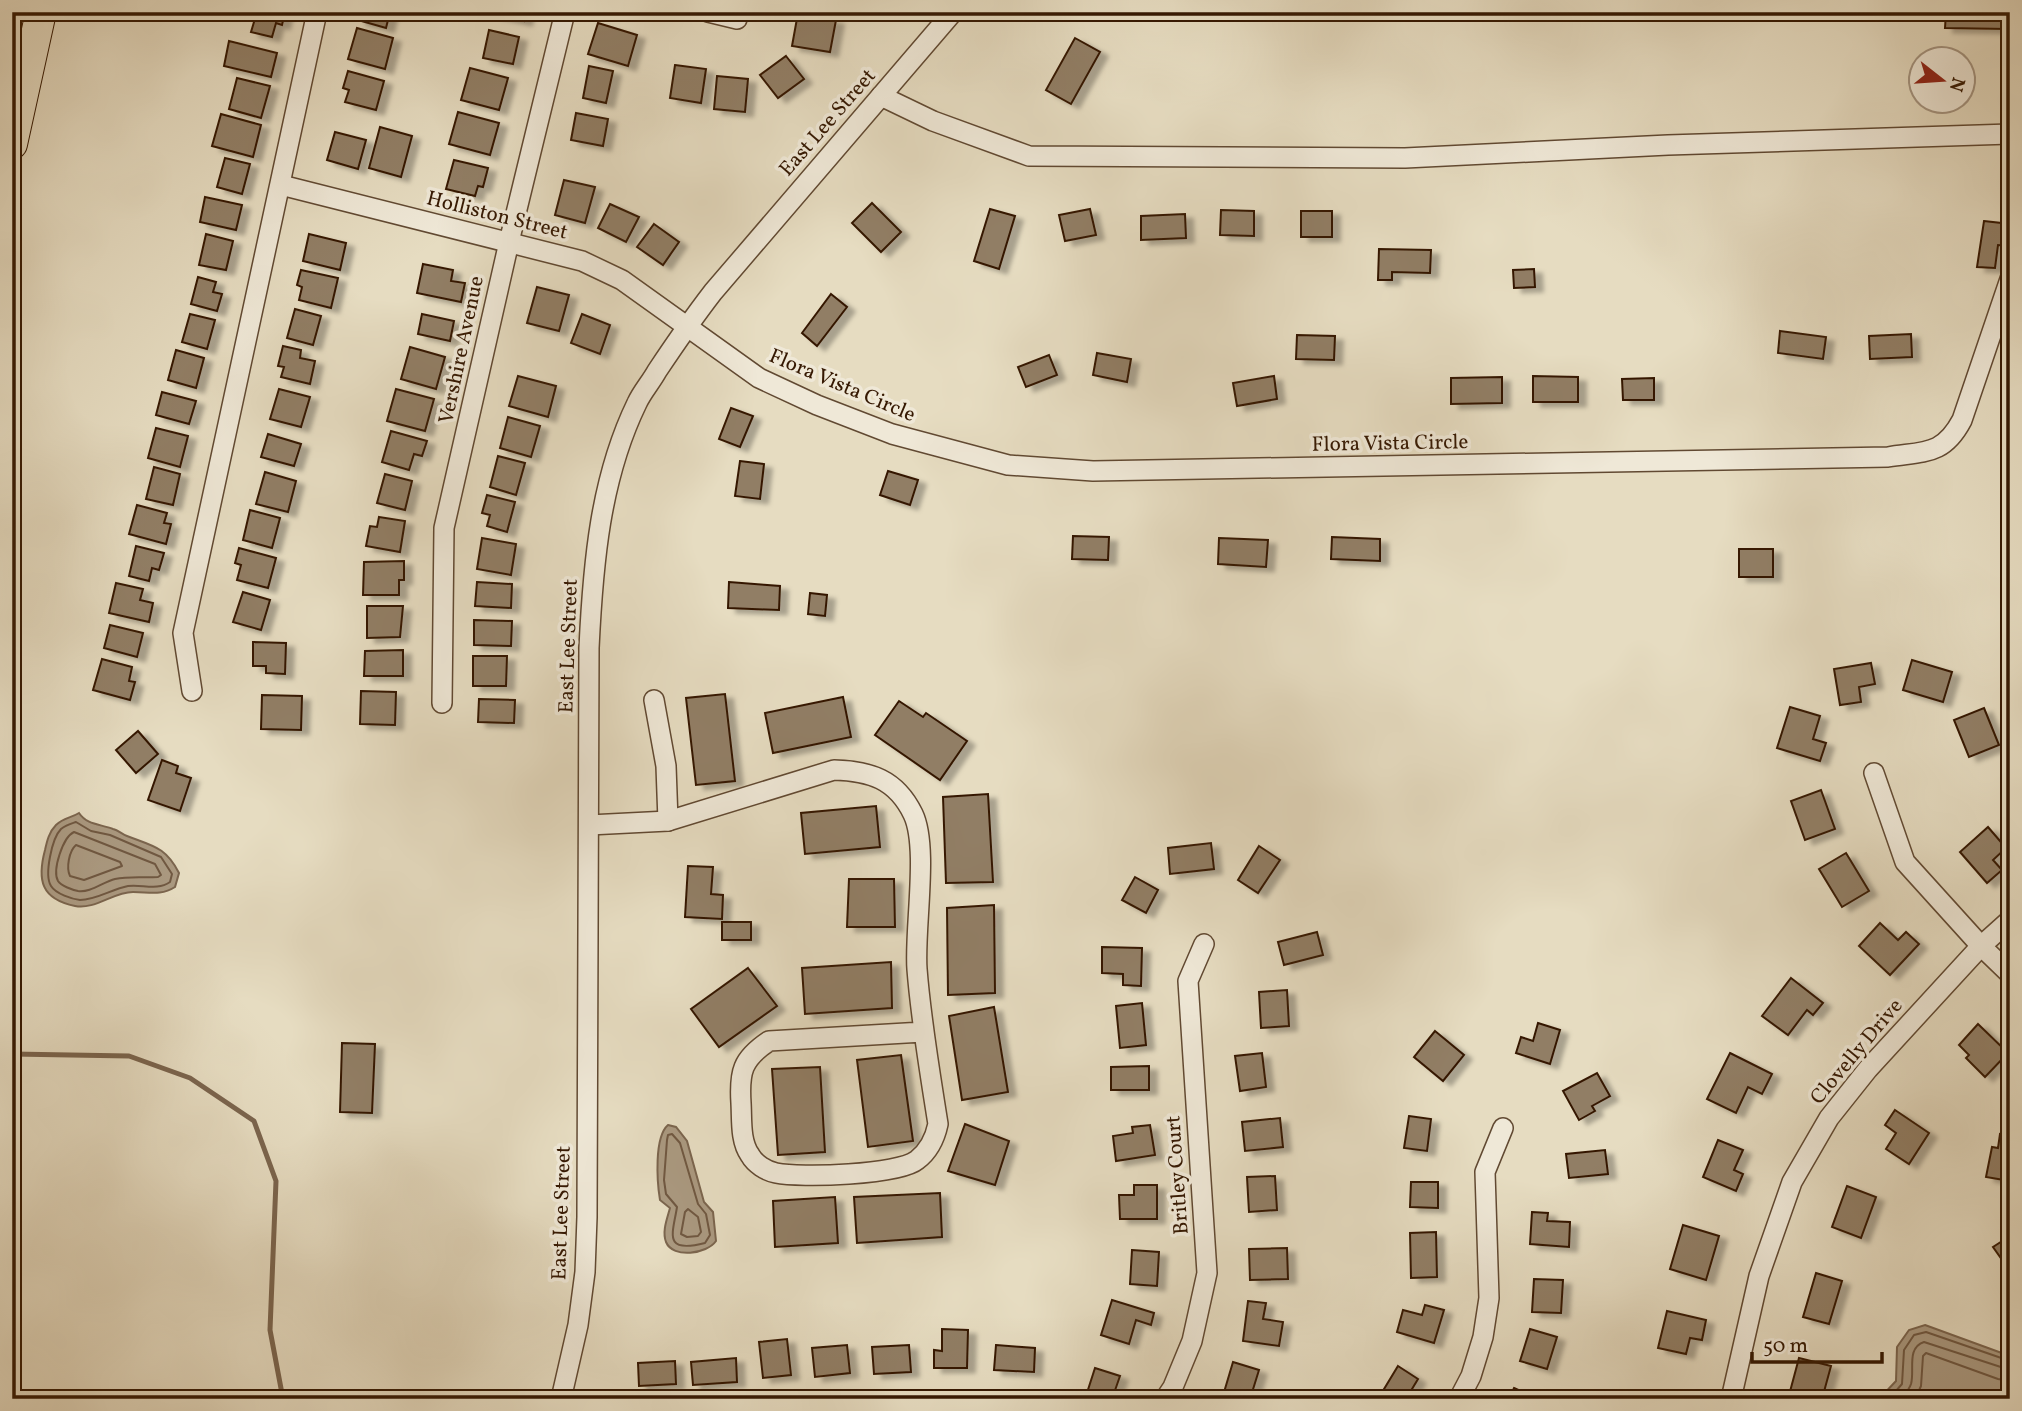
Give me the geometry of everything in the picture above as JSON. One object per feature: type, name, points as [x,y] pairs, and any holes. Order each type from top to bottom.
[{"type":"highway","points":[[12,144],[41,12]]},
{"type":"street","points":[[192,691],[183,633],[317,12]]},
{"type":"street","name":"Vershire Avenue","points":[[442,703],[444,528],[565,12]]},
{"type":"street","points":[[708,12],[737,19]]},
{"type":"street","name":"East Lee Street","points":[[561,1399],[578,1325],[585,1272],[589,648],[600,516],[616,454],[638,401],[687,326],[713,292],[953,12]]},
{"type":"street","points":[[881,96],[933,121],[1029,156],[1405,158],[1668,145],[2010,134]]},
{"type":"street","name":"Holliston Street","points":[[281,186],[582,261],[622,280],[687,326]]},
{"type":"street","name":"Flora Vista Circle","points":[[687,326],[759,378],[817,405],[892,434],[1007,465],[1093,471],[1888,457],[1939,448],[1955,434],[2010,279]]},
{"type":"street","points":[[654,700],[666,765],[668,821]]},
{"type":"street","points":[[589,825],[668,821],[834,770],[858,771],[882,778],[902,796],[914,816],[920,840],[917,966],[923,1032],[938,1124],[935,1137],[917,1161],[902,1168],[791,1175],[773,1173],[760,1166],[749,1155],[743,1139],[739,1081],[743,1066],[754,1051],[769,1041],[923,1032]]},
{"type":"street","points":[[1874,773],[1905,862],[2010,974]]},
{"type":"street","name":"Clovelly Drive","points":[[1731,1399],[1759,1276],[1792,1182],[1829,1118],[1868,1069],[1982,946],[2010,920]]},
{"type":"street","name":"Britley Court","points":[[1165,1399],[1173,1387],[1192,1341],[1207,1273],[1188,981],[1204,944]]},
{"type":"street","points":[[1459,1399],[1471,1376],[1479,1350],[1489,1298],[1485,1172],[1503,1128]]},
{"type":"water","points":[[79,813],[90,822],[151,845],[164,853],[179,873],[175,887],[160,893],[126,893],[82,907],[55,899],[44,887],[42,879],[47,843],[56,825]]},
{"type":"water","points":[[668,1125],[676,1127],[687,1141],[704,1202],[713,1212],[716,1241],[698,1252],[676,1251],[665,1238],[665,1225],[670,1208],[660,1200],[658,1160],[660,1139]]},
{"type":"water","points":[[1925,1325],[2010,1356],[2010,1399],[1879,1399],[1896,1381],[1897,1347],[1909,1330]]},
{"type":"building","points":[[257,12],[285,12],[282,25],[276,23],[272,37],[251,32]]},
{"type":"building","points":[[360,12],[390,12],[386,28],[358,20]]},
{"type":"building","points":[[526,12],[524,21],[494,14]]},
{"type":"building","points":[[1946,12],[2009,12],[2008,29],[1945,28]]},
{"type":"building","points":[[798,13],[836,20],[830,52],[792,46]]},
{"type":"building","points":[[598,23],[637,35],[628,66],[588,54]]},
{"type":"building","points":[[357,28],[393,38],[385,69],[348,59]]},
{"type":"building","points":[[489,30],[519,37],[513,64],[483,58]]},
{"type":"building","points":[[1075,38],[1100,52],[1071,104],[1046,90]]},
{"type":"building","points":[[229,41],[277,53],[271,77],[224,66]]},
{"type":"building","points":[[786,56],[804,79],[778,98],[760,75]]},
{"type":"building","points":[[675,65],[706,69],[701,103],[670,98]]},
{"type":"building","points":[[589,66],[613,71],[606,103],[583,98]]},
{"type":"building","points":[[470,68],[508,78],[499,110],[461,100]]},
{"type":"building","points":[[348,71],[384,81],[376,110],[345,102],[349,90],[343,88]]},
{"type":"building","points":[[717,76],[748,79],[745,112],[714,109]]},
{"type":"building","points":[[237,78],[270,86],[261,118],[229,109]]},
{"type":"building","points":[[458,112],[499,123],[490,155],[449,144]]},
{"type":"building","points":[[576,113],[608,119],[603,146],[571,140]]},
{"type":"building","points":[[221,114],[261,125],[253,157],[212,146]]},
{"type":"building","points":[[380,127],[412,136],[401,177],[369,168]]},
{"type":"building","points":[[335,132],[366,140],[358,169],[327,160]]},
{"type":"building","points":[[225,158],[250,164],[242,194],[217,187]]},
{"type":"building","points":[[454,160],[488,168],[483,187],[478,186],[475,196],[446,189]]},
{"type":"building","points":[[564,180],[595,187],[585,223],[555,215]]},
{"type":"building","points":[[205,197],[242,205],[236,230],[200,222]]},
{"type":"building","points":[[872,203],[901,232],[881,252],[852,223]]},
{"type":"building","points":[[610,204],[639,217],[626,242],[598,228]]},
{"type":"building","points":[[990,209],[1015,216],[999,269],[974,261]]},
{"type":"building","points":[[1090,209],[1096,235],[1065,241],[1059,215]]},
{"type":"building","points":[[1221,210],[1254,211],[1254,236],[1220,235]]},
{"type":"building","points":[[1301,211],[1332,211],[1332,237],[1301,237]]},
{"type":"building","points":[[1185,214],[1186,238],[1141,240],[1141,216]]},
{"type":"building","points":[[1984,221],[2010,224],[2010,246],[1998,245],[1995,268],[1977,267]]},
{"type":"building","points":[[654,224],[679,242],[663,265],[637,247]]},
{"type":"building","points":[[206,234],[233,241],[226,270],[199,265]]},
{"type":"building","points":[[309,234],[346,243],[340,270],[303,261]]},
{"type":"building","points":[[1379,249],[1431,250],[1430,273],[1392,272],[1392,280],[1378,280]]},
{"type":"building","points":[[423,264],[453,270],[451,281],[465,283],[461,302],[417,293]]},
{"type":"building","points":[[1534,269],[1535,287],[1514,288],[1513,270]]},
{"type":"building","points":[[301,270],[338,278],[331,308],[299,300],[302,287],[297,285]]},
{"type":"building","points":[[198,277],[216,282],[213,292],[222,294],[217,311],[191,304]]},
{"type":"building","points":[[537,287],[569,295],[559,331],[527,323]]},
{"type":"building","points":[[831,294],[847,307],[817,346],[802,333]]},
{"type":"building","points":[[295,309],[321,316],[313,345],[287,338]]},
{"type":"building","points":[[190,314],[215,320],[207,349],[182,342]]},
{"type":"building","points":[[422,314],[454,321],[450,341],[418,334]]},
{"type":"building","points":[[582,314],[610,325],[600,354],[571,343]]},
{"type":"building","points":[[1780,331],[1826,337],[1823,359],[1778,353]]},
{"type":"building","points":[[1911,334],[1912,357],[1870,359],[1869,336]]},
{"type":"building","points":[[1297,335],[1335,336],[1334,360],[1296,359]]},
{"type":"building","points":[[283,346],[301,350],[300,358],[315,361],[310,384],[281,377],[284,367],[278,366]]},
{"type":"building","points":[[410,347],[445,357],[436,389],[401,379]]},
{"type":"building","points":[[176,350],[204,358],[196,388],[168,380]]},
{"type":"building","points":[[1097,353],[1131,359],[1127,382],[1093,375]]},
{"type":"building","points":[[1049,355],[1057,375],[1026,387],[1018,367]]},
{"type":"building","points":[[518,376],[556,386],[548,417],[509,406]]},
{"type":"building","points":[[1274,376],[1277,399],[1237,406],[1233,383]]},
{"type":"building","points":[[1533,376],[1578,377],[1578,402],[1533,402]]},
{"type":"building","points":[[1502,377],[1502,403],[1451,404],[1451,378]]},
{"type":"building","points":[[1654,378],[1654,400],[1623,400],[1622,379]]},
{"type":"building","points":[[279,389],[310,397],[301,427],[270,419]]},
{"type":"building","points":[[396,389],[434,399],[425,431],[387,421]]},
{"type":"building","points":[[162,392],[196,401],[189,424],[156,415]]},
{"type":"building","points":[[731,408],[753,416],[740,447],[719,439]]},
{"type":"building","points":[[508,417],[540,426],[531,457],[500,448]]},
{"type":"building","points":[[156,428],[188,436],[180,467],[148,458]]},
{"type":"building","points":[[391,431],[427,441],[422,456],[414,454],[409,470],[382,462]]},
{"type":"building","points":[[268,434],[301,444],[294,466],[261,457]]},
{"type":"building","points":[[498,456],[525,463],[516,495],[490,487]]},
{"type":"building","points":[[740,461],[764,464],[760,499],[735,496]]},
{"type":"building","points":[[154,467],[180,474],[173,505],[146,499]]},
{"type":"building","points":[[888,471],[918,480],[910,505],[880,495]]},
{"type":"building","points":[[265,472],[296,481],[288,512],[256,504]]},
{"type":"building","points":[[385,474],[412,481],[405,510],[377,503]]},
{"type":"building","points":[[487,495],[515,502],[507,532],[487,526],[490,515],[482,513]]},
{"type":"building","points":[[137,505],[167,513],[164,523],[171,524],[166,544],[129,534]]},
{"type":"building","points":[[250,510],[280,518],[272,548],[243,540]]},
{"type":"building","points":[[379,517],[405,521],[400,552],[366,546],[370,526],[377,527]]},
{"type":"building","points":[[1073,536],[1109,537],[1108,560],[1072,559]]},
{"type":"building","points":[[1332,537],[1380,539],[1380,561],[1331,559]]},
{"type":"building","points":[[482,538],[516,544],[511,575],[477,569]]},
{"type":"building","points":[[1219,538],[1268,540],[1266,567],[1218,564]]},
{"type":"building","points":[[136,546],[164,553],[159,570],[152,568],[149,581],[129,576]]},
{"type":"building","points":[[239,548],[276,558],[268,588],[237,580],[241,565],[235,563]]},
{"type":"building","points":[[1739,549],[1773,549],[1773,577],[1739,577]]},
{"type":"building","points":[[404,561],[404,580],[399,580],[399,595],[363,595],[364,562]]},
{"type":"building","points":[[477,582],[512,584],[511,608],[475,606]]},
{"type":"building","points":[[729,582],[780,586],[779,610],[728,608]]},
{"type":"building","points":[[116,583],[143,589],[140,600],[153,603],[149,622],[109,613]]},
{"type":"building","points":[[243,592],[270,600],[261,630],[233,622]]},
{"type":"building","points":[[810,593],[827,595],[825,616],[808,614]]},
{"type":"building","points":[[367,606],[403,606],[400,637],[367,638]]},
{"type":"building","points":[[474,620],[512,621],[511,646],[474,645]]},
{"type":"building","points":[[110,625],[143,633],[137,657],[104,648]]},
{"type":"building","points":[[253,642],[286,643],[285,674],[266,673],[266,666],[253,666]]},
{"type":"building","points":[[403,650],[403,676],[364,676],[365,651]]},
{"type":"building","points":[[473,656],[507,656],[506,686],[473,686]]},
{"type":"building","points":[[102,659],[132,667],[129,681],[135,682],[130,700],[93,690]]},
{"type":"building","points":[[1912,660],[1952,672],[1943,702],[1903,690]]},
{"type":"building","points":[[1871,663],[1875,684],[1859,687],[1861,702],[1840,705],[1834,669]]},
{"type":"building","points":[[361,691],[396,692],[395,725],[360,724]]},
{"type":"building","points":[[725,694],[735,781],[696,785],[686,698]]},
{"type":"building","points":[[262,695],[302,696],[301,730],[261,729]]},
{"type":"building","points":[[843,697],[851,737],[773,753],[765,713]]},
{"type":"building","points":[[479,699],[515,700],[514,723],[478,722]]},
{"type":"building","points":[[899,701],[923,717],[926,713],[967,741],[940,780],[875,735]]},
{"type":"building","points":[[1790,707],[1820,716],[1813,739],[1826,743],[1820,761],[1777,748]]},
{"type":"building","points":[[1984,708],[1999,745],[1969,757],[1954,720]]},
{"type":"building","points":[[138,731],[158,754],[136,773],[116,750]]},
{"type":"building","points":[[162,760],[178,766],[176,773],[191,778],[180,811],[148,800]]},
{"type":"building","points":[[1821,790],[1835,829],[1805,840],[1791,801]]},
{"type":"building","points":[[988,794],[993,882],[946,883],[943,797]]},
{"type":"building","points":[[876,806],[880,847],[805,854],[801,813]]},
{"type":"building","points":[[1988,827],[2006,848],[1993,860],[2002,870],[1987,883],[1960,852]]},
{"type":"building","points":[[1211,843],[1214,869],[1170,874],[1168,848]]},
{"type":"building","points":[[1259,846],[1280,860],[1258,893],[1238,880]]},
{"type":"building","points":[[1846,853],[1869,891],[1842,907],[1819,869]]},
{"type":"building","points":[[688,866],[713,867],[711,894],[723,895],[722,919],[685,917]]},
{"type":"building","points":[[1135,877],[1158,890],[1146,913],[1122,900]]},
{"type":"building","points":[[849,879],[894,879],[895,927],[847,927]]},
{"type":"building","points":[[994,905],[995,993],[948,995],[947,908]]},
{"type":"building","points":[[722,922],[751,922],[751,940],[722,940]]},
{"type":"building","points":[[1880,923],[1898,940],[1906,932],[1919,944],[1890,975],[1859,946]]},
{"type":"building","points":[[1317,932],[1323,955],[1284,965],[1278,942]]},
{"type":"building","points":[[1102,947],[1142,948],[1141,986],[1123,985],[1123,974],[1102,973]]},
{"type":"building","points":[[891,962],[892,1008],[805,1014],[802,968]]},
{"type":"building","points":[[748,968],[777,1006],[719,1047],[691,1009]]},
{"type":"building","points":[[1791,978],[1823,1003],[1813,1015],[1807,1010],[1788,1035],[1762,1016]]},
{"type":"building","points":[[1287,990],[1289,1026],[1261,1028],[1259,992]]},
{"type":"building","points":[[1142,1003],[1146,1045],[1120,1048],[1116,1006]]},
{"type":"building","points":[[994,1007],[1008,1092],[962,1100],[949,1016]]},
{"type":"building","points":[[1538,1023],[1560,1030],[1550,1064],[1516,1053],[1521,1037],[1533,1041]]},
{"type":"building","points":[[1978,1024],[2008,1053],[1985,1077],[1966,1058],[1969,1055],[1959,1045]]},
{"type":"building","points":[[1435,1031],[1464,1055],[1443,1081],[1414,1057]]},
{"type":"building","points":[[342,1043],[375,1044],[372,1113],[340,1112]]},
{"type":"building","points":[[1262,1053],[1266,1087],[1240,1091],[1235,1056]]},
{"type":"building","points":[[1730,1053],[1772,1074],[1762,1094],[1748,1087],[1736,1113],[1707,1099]]},
{"type":"building","points":[[901,1055],[913,1141],[868,1147],[857,1060]]},
{"type":"building","points":[[1149,1066],[1149,1090],[1111,1090],[1111,1067]]},
{"type":"building","points":[[820,1067],[825,1152],[778,1155],[772,1069]]},
{"type":"building","points":[[1597,1073],[1610,1096],[1592,1106],[1595,1111],[1579,1120],[1563,1091]]},
{"type":"building","points":[[1895,1110],[1929,1133],[1909,1164],[1886,1149],[1896,1133],[1885,1125]]},
{"type":"building","points":[[1409,1116],[1431,1119],[1427,1151],[1404,1148]]},
{"type":"building","points":[[1280,1118],[1283,1147],[1245,1151],[1242,1122]]},
{"type":"building","points":[[965,1124],[1009,1141],[995,1185],[948,1171]]},
{"type":"building","points":[[1150,1125],[1155,1155],[1116,1161],[1113,1136],[1133,1133],[1132,1127]]},
{"type":"building","points":[[2000,1134],[2010,1136],[2010,1181],[1986,1177],[1992,1147],[1998,1148]]},
{"type":"building","points":[[1718,1140],[1743,1150],[1734,1170],[1743,1174],[1736,1191],[1703,1177]]},
{"type":"building","points":[[1605,1150],[1608,1174],[1569,1178],[1566,1154]]},
{"type":"building","points":[[1275,1176],[1277,1210],[1249,1212],[1247,1177]]},
{"type":"building","points":[[1411,1182],[1438,1182],[1438,1208],[1410,1207]]},
{"type":"building","points":[[1134,1185],[1157,1185],[1157,1219],[1120,1219],[1119,1195],[1134,1195]]},
{"type":"building","points":[[1847,1186],[1876,1197],[1861,1238],[1832,1227]]},
{"type":"building","points":[[940,1193],[942,1237],[857,1243],[854,1197]]},
{"type":"building","points":[[835,1197],[838,1243],[775,1247],[773,1201]]},
{"type":"building","points":[[1532,1212],[1548,1213],[1547,1221],[1570,1222],[1569,1247],[1530,1244]]},
{"type":"building","points":[[1683,1225],[1719,1236],[1706,1280],[1670,1269]]},
{"type":"building","points":[[1436,1232],[1437,1277],[1411,1278],[1410,1233]]},
{"type":"building","points":[[2010,1236],[2010,1271],[1993,1247]]},
{"type":"building","points":[[1287,1248],[1288,1279],[1250,1280],[1249,1249]]},
{"type":"building","points":[[1132,1250],[1159,1252],[1157,1286],[1130,1284]]},
{"type":"building","points":[[1816,1273],[1842,1281],[1829,1324],[1803,1317]]},
{"type":"building","points":[[1534,1279],[1563,1280],[1561,1313],[1532,1312]]},
{"type":"building","points":[[1112,1300],[1154,1313],[1151,1325],[1136,1320],[1129,1344],[1101,1335]]},
{"type":"building","points":[[1248,1301],[1266,1303],[1263,1319],[1283,1322],[1279,1346],[1243,1341]]},
{"type":"building","points":[[1425,1305],[1444,1310],[1434,1343],[1397,1332],[1403,1310],[1422,1315]]},
{"type":"building","points":[[1667,1311],[1706,1320],[1702,1340],[1690,1338],[1686,1354],[1658,1348]]},
{"type":"building","points":[[942,1329],[968,1330],[967,1368],[934,1368],[934,1350],[942,1351]]},
{"type":"building","points":[[1530,1329],[1557,1337],[1547,1369],[1520,1361]]},
{"type":"building","points":[[787,1339],[791,1375],[763,1378],[759,1342]]},
{"type":"building","points":[[847,1345],[850,1373],[815,1377],[812,1348]]},
{"type":"building","points":[[909,1345],[911,1372],[874,1374],[872,1347]]},
{"type":"building","points":[[996,1345],[1035,1348],[1034,1372],[994,1370]]},
{"type":"building","points":[[736,1358],[737,1382],[693,1385],[691,1362]]},
{"type":"building","points":[[1799,1358],[1831,1366],[1822,1399],[1788,1399]]},
{"type":"building","points":[[675,1361],[676,1384],[639,1386],[638,1363]]},
{"type":"building","points":[[1233,1362],[1259,1370],[1250,1399],[1222,1399]]},
{"type":"building","points":[[1398,1366],[1418,1379],[1406,1399],[1378,1399]]},
{"type":"building","points":[[1095,1368],[1120,1376],[1112,1399],[1085,1399]]},
{"type":"building","points":[[1514,1388],[1539,1399],[1509,1399]]},
{"type":"waterway","points":[[12,1054],[129,1056],[190,1078],[254,1121],[276,1181],[270,1330],[283,1399]]}]
